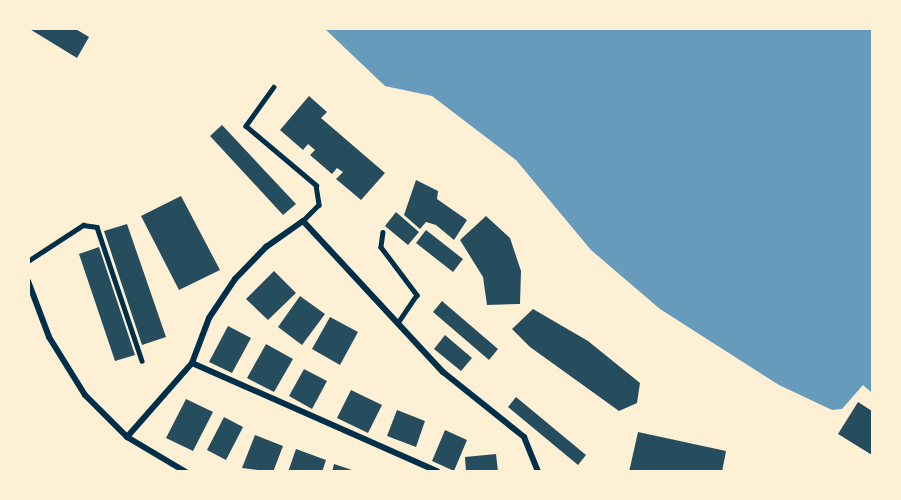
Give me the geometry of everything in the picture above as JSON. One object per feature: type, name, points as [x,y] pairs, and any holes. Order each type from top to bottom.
[{"type":"street","points":[[127,437],[192,363],[209,318],[235,279],[266,247],[303,221],[398,323],[482,408],[524,437],[538,471]]},
{"type":"street","points":[[28,281],[70,375],[127,437],[186,471]]},
{"type":"street","points":[[192,363],[437,471]]},
{"type":"lane","points":[[274,87],[246,126],[316,185],[319,205],[303,221]]},
{"type":"lane","points":[[28,261],[83,225],[97,227],[142,361]]},
{"type":"lane","points":[[383,232],[381,247],[417,295],[398,323]]},
{"type":"water","points":[[325,29],[872,29],[872,393],[863,385],[842,409],[832,410],[779,385],[660,309],[591,250],[516,160],[432,96],[385,86]]},
{"type":"building","points":[[28,28],[74,28],[89,37],[77,58]]},
{"type":"building","points":[[309,96],[327,112],[321,118],[385,173],[361,200],[336,179],[343,172],[337,168],[332,174],[310,155],[315,150],[308,144],[303,150],[280,130]]},
{"type":"building","points":[[222,125],[296,204],[283,215],[210,136]]},
{"type":"building","points":[[416,180],[438,191],[437,199],[467,220],[454,240],[436,225],[426,222],[420,229],[404,215]]},
{"type":"building","points":[[181,196],[220,270],[179,290],[141,216]]},
{"type":"building","points":[[396,212],[419,232],[408,245],[385,226]]},
{"type":"building","points":[[486,216],[510,238],[521,271],[520,304],[487,305],[483,277],[460,240]]},
{"type":"building","points":[[127,224],[166,337],[142,345],[104,231]]},
{"type":"building","points":[[426,230],[463,259],[453,272],[416,243]]},
{"type":"building","points":[[99,247],[135,355],[115,361],[79,254]]},
{"type":"building","points":[[274,271],[296,293],[268,320],[246,299]]},
{"type":"building","points":[[300,296],[325,314],[302,345],[278,327]]},
{"type":"building","points":[[442,301],[498,349],[489,360],[433,312]]},
{"type":"building","points":[[533,309],[588,341],[640,383],[637,403],[619,411],[530,347],[512,329]]},
{"type":"building","points":[[330,317],[358,332],[340,365],[312,349]]},
{"type":"building","points":[[228,326],[251,338],[232,373],[209,362]]},
{"type":"building","points":[[445,335],[472,358],[461,371],[434,349]]},
{"type":"building","points":[[266,344],[293,359],[274,392],[247,378]]},
{"type":"building","points":[[304,369],[327,381],[312,409],[289,396]]},
{"type":"building","points":[[351,390],[382,405],[368,433],[337,418]]},
{"type":"building","points":[[516,397],[586,455],[578,465],[508,407]]},
{"type":"building","points":[[186,399],[213,412],[193,451],[166,438]]},
{"type":"building","points":[[858,402],[872,411],[872,455],[838,434]]},
{"type":"building","points":[[397,410],[425,421],[416,447],[387,436]]},
{"type":"building","points":[[224,417],[243,427],[226,460],[207,450]]},
{"type":"building","points":[[445,430],[467,440],[454,471],[432,461]]},
{"type":"building","points":[[638,432],[726,451],[722,472],[629,472]]},
{"type":"building","points":[[255,435],[283,446],[273,472],[242,468]]},
{"type":"building","points":[[296,449],[326,460],[322,472],[288,472]]},
{"type":"building","points":[[496,454],[498,472],[466,472],[465,457]]},
{"type":"building","points":[[334,464],[355,471],[355,472],[332,472]]}]
